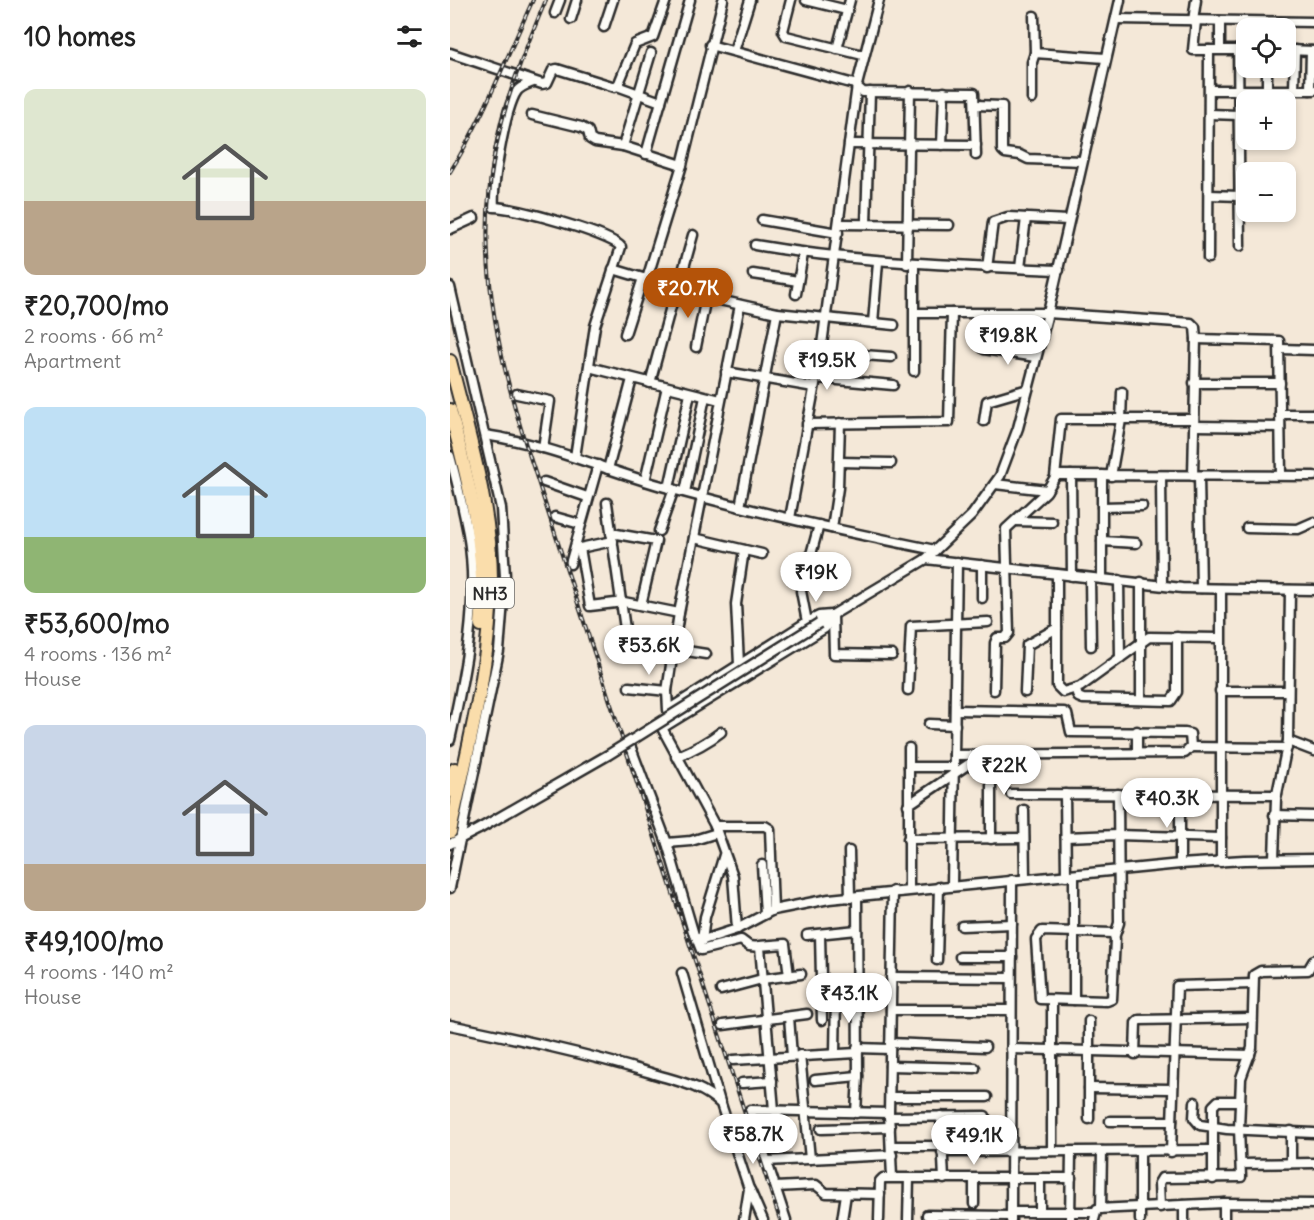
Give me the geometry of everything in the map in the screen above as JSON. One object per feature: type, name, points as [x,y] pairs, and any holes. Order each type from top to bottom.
[{"type":"highway","name":"NH3","points":[[450,361],[482,493],[491,579],[482,678],[454,832]]},
{"type":"highway","name":"NH3","points":[[450,410],[471,494],[482,578],[481,621],[475,676],[450,791]]},
{"type":"street","points":[[555,13],[560,0]]},
{"type":"street","points":[[571,19],[577,0]]},
{"type":"street","points":[[604,27],[613,0]]},
{"type":"street","points":[[617,86],[635,44],[649,40],[655,34],[666,0]]},
{"type":"street","points":[[646,154],[690,0]]},
{"type":"street","points":[[625,334],[682,165],[723,0]]},
{"type":"street","points":[[734,51],[750,0]]},
{"type":"street","points":[[791,0],[783,28],[784,35],[863,55]]},
{"type":"street","points":[[807,0],[847,10]]},
{"type":"street","points":[[837,49],[850,0]]},
{"type":"street","points":[[790,518],[821,352],[857,85],[879,0]]},
{"type":"street","points":[[454,832],[479,829],[608,755],[926,559],[972,515],[995,484],[1018,428],[1059,270],[1068,220],[1120,0]]},
{"type":"street","points":[[1196,0],[1193,50],[1236,50]]},
{"type":"street","points":[[1032,99],[1032,62],[1035,53],[1034,16]]},
{"type":"street","points":[[1117,19],[1314,22]]},
{"type":"street","points":[[1220,21],[1220,49]]},
{"type":"street","points":[[710,45],[857,85],[861,91],[974,93],[976,155]]},
{"type":"street","points":[[1208,258],[1209,50]]},
{"type":"street","points":[[1296,50],[1313,51],[1312,90],[1296,90]]},
{"type":"street","points":[[450,53],[533,82],[547,83],[553,70],[557,69],[608,87],[617,86],[661,102]]},
{"type":"street","points":[[623,146],[651,53]]},
{"type":"street","points":[[1035,53],[1106,58]]},
{"type":"street","points":[[1292,78],[1293,90]]},
{"type":"street","points":[[533,82],[516,92],[500,152],[494,207],[575,226],[619,243],[621,248],[595,326],[575,457]]},
{"type":"street","points":[[1210,90],[1236,91]]},
{"type":"street","points":[[910,91],[908,225],[915,313],[914,371]]},
{"type":"street","points":[[867,224],[870,92]]},
{"type":"street","points":[[942,145],[944,92]]},
{"type":"street","points":[[976,105],[1002,106],[1002,150],[1007,155],[1020,155],[1028,159],[1082,161]]},
{"type":"street","points":[[1210,114],[1236,115]]},
{"type":"street","points":[[532,115],[581,127],[588,131],[590,139],[595,142],[623,146],[682,165]]},
{"type":"street","points":[[849,144],[976,145]]},
{"type":"street","points":[[1209,195],[1236,196]]},
{"type":"street","points":[[450,229],[474,218]]},
{"type":"street","points":[[987,268],[991,223],[1003,218],[1068,220]]},
{"type":"street","points":[[1020,268],[1026,218]]},
{"type":"street","points":[[762,220],[838,229],[867,224],[949,225]]},
{"type":"street","points":[[1240,222],[1240,246]]},
{"type":"street","points":[[650,383],[693,235]]},
{"type":"street","points":[[755,245],[803,254],[878,262],[1059,270]]},
{"type":"street","points":[[796,294],[803,254]]},
{"type":"street","points":[[873,323],[878,262]]},
{"type":"street","points":[[613,269],[706,297],[777,313],[825,320],[894,325]]},
{"type":"street","points":[[753,274],[798,281]]},
{"type":"street","points":[[450,287],[485,435],[503,524],[504,613],[499,651],[450,844]]},
{"type":"street","points":[[696,348],[706,297]]},
{"type":"street","points":[[740,305],[679,613],[667,691],[668,710],[807,622],[819,616],[833,615]]},
{"type":"street","points":[[740,507],[777,313]]},
{"type":"street","points":[[915,313],[1048,314],[1188,322],[1195,326],[1194,423],[1201,588]]},
{"type":"street","points":[[807,424],[934,424],[950,421],[952,313]]},
{"type":"street","points":[[1196,339],[1278,340],[1281,349],[1281,475]]},
{"type":"street","points":[[1281,349],[1314,350]]},
{"type":"street","points":[[984,350],[1036,357]]},
{"type":"street","points":[[821,352],[891,357]]},
{"type":"street","points":[[589,367],[720,400]]},
{"type":"street","points":[[726,372],[763,379],[893,385]]},
{"type":"street","points":[[608,469],[632,379]]},
{"type":"street","points":[[1194,383],[1280,383]]},
{"type":"street","points":[[645,481],[667,387]]},
{"type":"street","points":[[984,421],[987,401],[1029,389]]},
{"type":"street","points":[[1102,579],[1102,507],[1106,476],[1121,420],[1122,392]]},
{"type":"street","points":[[517,394],[550,400],[543,448]]},
{"type":"street","points":[[659,531],[671,489],[690,394]]},
{"type":"street","points":[[685,492],[705,397]]},
{"type":"street","points":[[1280,414],[1314,414]]},
{"type":"street","points":[[994,690],[995,643],[997,638],[1007,637],[1009,633],[1006,529],[1047,490],[1056,475],[1062,419],[1280,427]]},
{"type":"street","points":[[832,528],[839,462],[840,423]]},
{"type":"street","points":[[485,435],[575,457],[671,489],[740,507],[935,550]]},
{"type":"street","points":[[450,456],[468,535],[471,597],[470,630],[450,740]]},
{"type":"street","points":[[839,462],[891,463]]},
{"type":"street","points":[[570,564],[587,497],[598,465]]},
{"type":"street","points":[[1056,475],[1314,476]]},
{"type":"street","points":[[1071,475],[1072,576]]},
{"type":"street","points":[[1161,476],[1162,585]]},
{"type":"street","points":[[544,482],[587,497]]},
{"type":"street","points":[[995,484],[1047,490]]},
{"type":"street","points":[[607,503],[628,644],[706,654]]},
{"type":"street","points":[[1102,507],[1142,506]]},
{"type":"street","points":[[555,517],[580,524]]},
{"type":"street","points":[[1016,521],[1052,522]]},
{"type":"street","points":[[1247,528],[1298,529],[1314,522]]},
{"type":"street","points":[[807,622],[801,591],[819,525]]},
{"type":"street","points":[[641,605],[656,541],[612,537],[582,546],[579,550],[590,606],[621,602],[679,613]]},
{"type":"street","points":[[694,538],[762,554]]},
{"type":"street","points":[[1102,541],[1136,543]]},
{"type":"street","points":[[739,664],[736,604],[744,550]]},
{"type":"street","points":[[926,559],[1162,585],[1221,589],[1314,590]]},
{"type":"street","points":[[952,886],[957,562]]},
{"type":"street","points":[[981,598],[982,565]]},
{"type":"street","points":[[1057,574],[1057,686],[1063,692],[1076,690],[1149,637],[1219,638]]},
{"type":"street","points":[[1090,578],[1090,646]]},
{"type":"street","points":[[1119,580],[1120,658]]},
{"type":"street","points":[[1141,582],[1141,699]]},
{"type":"street","points":[[1221,589],[1219,638],[1221,862]]},
{"type":"street","points":[[1274,859],[1274,815],[1287,745],[1290,590]]},
{"type":"street","points":[[833,615],[834,654],[892,655]]},
{"type":"street","points":[[737,929],[733,876],[716,829],[662,728],[825,628],[833,615]]},
{"type":"street","points":[[908,690],[909,628],[913,625],[988,622]]},
{"type":"street","points":[[1025,692],[1027,645],[1057,628]]},
{"type":"street","points":[[1076,690],[1078,697],[1083,699],[1171,701],[1177,695],[1177,637]]},
{"type":"street","points":[[629,687],[667,691]]},
{"type":"street","points":[[1220,691],[1287,691]]},
{"type":"street","points":[[956,710],[1064,712],[1067,714],[1071,732],[1189,733],[1191,747]]},
{"type":"street","points":[[929,724],[955,725]]},
{"type":"street","points":[[1137,731],[1137,753]]},
{"type":"street","points":[[676,757],[696,749],[700,744],[722,732]]},
{"type":"street","points":[[954,755],[1185,753],[1191,747],[1287,745],[1314,751]]},
{"type":"street","points":[[632,748],[667,843],[694,935],[700,941]]},
{"type":"street","points":[[909,748],[909,890]]},
{"type":"street","points":[[908,806],[954,771],[987,754]]},
{"type":"street","points":[[987,754],[991,839]]},
{"type":"street","points":[[909,767],[954,771]]},
{"type":"street","points":[[1180,793],[1180,864]]},
{"type":"street","points":[[1011,794],[1277,795]]},
{"type":"street","points":[[1065,794],[1073,931],[1074,1000]]},
{"type":"street","points":[[1115,935],[1108,931],[1042,931],[1037,936],[1038,997],[1052,1000],[1107,1001],[1112,999],[1115,935],[1119,923],[1118,794]]},
{"type":"street","points":[[1024,810],[1025,879]]},
{"type":"street","points":[[1274,815],[1314,816]]},
{"type":"street","points":[[667,843],[696,840],[716,829],[765,826],[770,829],[773,910]]},
{"type":"street","points":[[450,888],[454,832]]},
{"type":"street","points":[[1066,837],[1118,835],[1221,838]]},
{"type":"street","points":[[908,839],[1024,838]]},
{"type":"street","points":[[849,851],[857,930],[856,1113]]},
{"type":"street","points":[[724,855],[705,917],[700,941],[701,950],[741,940],[749,946],[785,944],[789,976]]},
{"type":"street","points":[[700,941],[737,929],[773,910],[829,899],[1180,864],[1314,858]]},
{"type":"street","points":[[762,865],[765,914]]},
{"type":"street","points":[[1011,1216],[1012,880]]},
{"type":"street","points":[[937,960],[939,887]]},
{"type":"street","points":[[892,1177],[889,1115],[893,891]]},
{"type":"street","points":[[962,926],[1012,924]]},
{"type":"street","points":[[807,935],[857,930]]},
{"type":"street","points":[[820,934],[822,1020]]},
{"type":"street","points":[[759,946],[778,1137]]},
{"type":"street","points":[[960,957],[1012,957]]},
{"type":"street","points":[[1160,1207],[1159,1183],[1162,1178],[1240,1179],[1239,1129],[1242,1075],[1250,1054],[1253,984],[1257,972],[1308,970],[1314,960]]},
{"type":"street","points":[[682,973],[721,1104],[749,1189],[763,1220]]},
{"type":"street","points":[[721,990],[762,979],[801,974]]},
{"type":"street","points":[[891,976],[1011,978]]},
{"type":"street","points":[[1171,1152],[1174,1018],[1178,984],[1253,984]]},
{"type":"street","points":[[821,997],[856,992]]},
{"type":"street","points":[[835,1053],[836,995]]},
{"type":"street","points":[[1052,1000],[1052,1152]]},
{"type":"street","points":[[891,1010],[1011,1010]]},
{"type":"street","points":[[723,1025],[807,1014]]},
{"type":"street","points":[[789,1017],[810,1159]]},
{"type":"street","points":[[1135,1054],[1137,1021],[1174,1018],[1252,1018]]},
{"type":"street","points":[[1089,1021],[1089,1119]]},
{"type":"street","points":[[450,1025],[601,1058],[695,1087],[711,1094],[721,1104]]},
{"type":"street","points":[[733,1060],[835,1053],[890,1046],[985,1047]]},
{"type":"street","points":[[1011,1049],[1135,1054],[1250,1054]]},
{"type":"street","points":[[890,1066],[975,1068]]},
{"type":"street","points":[[815,1080],[858,1076]]},
{"type":"street","points":[[742,1083],[772,1081]]},
{"type":"street","points":[[1089,1088],[1172,1089]]},
{"type":"street","points":[[890,1097],[987,1097]]},
{"type":"street","points":[[1213,1179],[1212,1127],[1215,1102],[1240,1101]]},
{"type":"street","points":[[1195,1102],[1196,1122],[1212,1127],[1314,1133]]},
{"type":"street","points":[[786,1220],[750,1111],[985,1116]]},
{"type":"street","points":[[941,1116],[944,1179]]},
{"type":"street","points":[[1110,1121],[1172,1121]]},
{"type":"street","points":[[821,1129],[890,1127]]},
{"type":"street","points":[[1291,1131],[1291,1163]]},
{"type":"street","points":[[766,1161],[942,1149],[1052,1152],[1212,1150]]},
{"type":"street","points":[[1140,1151],[1140,1220]]},
{"type":"street","points":[[1070,1215],[1071,1152]]},
{"type":"street","points":[[1097,1214],[1102,1152]]},
{"type":"street","points":[[1241,1164],[1314,1163]]},
{"type":"street","points":[[879,1220],[881,1178],[1071,1178]]},
{"type":"street","points":[[908,1220],[909,1178]]},
{"type":"street","points":[[1040,1178],[1040,1211]]},
{"type":"street","points":[[974,1179],[974,1204]]},
{"type":"street","points":[[775,1187],[816,1185],[826,1194],[880,1194]]},
{"type":"street","points":[[744,1220],[749,1189]]},
{"type":"street","points":[[842,1220],[846,1194]]},
{"type":"street","points":[[1224,1203],[1224,1220]]},
{"type":"street","points":[[927,1215],[1011,1216],[1040,1211],[1070,1215],[1184,1204],[1314,1204]]},
{"type":"street","points":[[1184,1204],[1184,1220]]},
{"type":"railway","points":[[450,172],[484,109],[533,0]]},
{"type":"railway","points":[[546,0],[509,96],[492,169],[488,208],[488,247],[490,287],[496,326],[525,442],[780,1220]]}]
